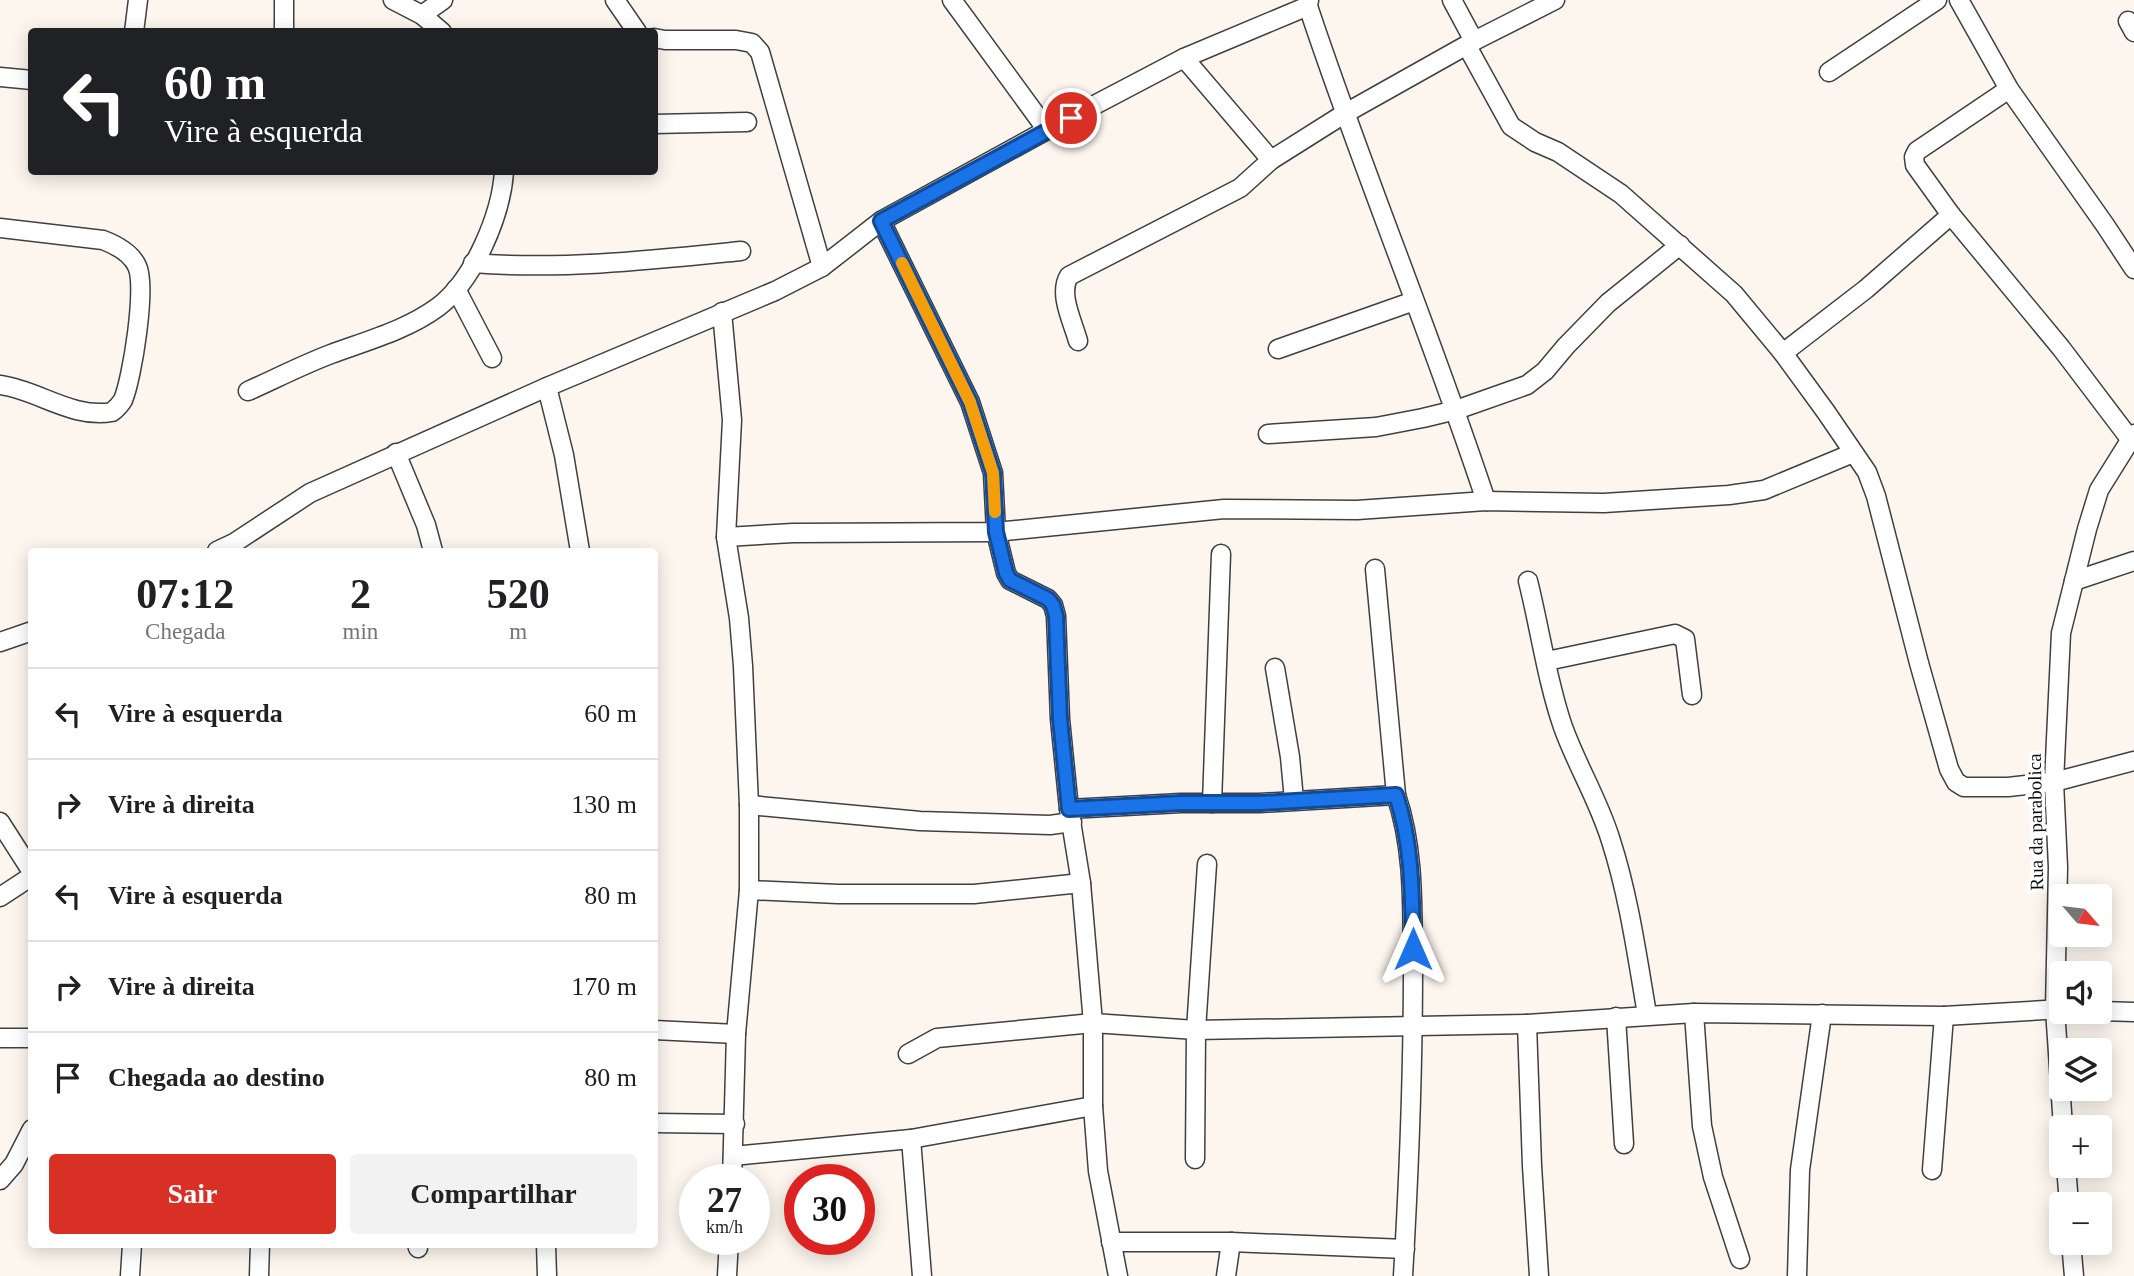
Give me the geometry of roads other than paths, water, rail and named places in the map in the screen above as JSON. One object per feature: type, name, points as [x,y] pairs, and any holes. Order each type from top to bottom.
[{"type":"street","points":[[134,28],[138,0]]},
{"type":"street","points":[[284,0],[284,28]]},
{"type":"street","points":[[393,0],[422,15],[437,28]]},
{"type":"street","points":[[422,15],[443,0]]},
{"type":"street","points":[[615,0],[634,28]]},
{"type":"street","points":[[952,0],[1047,130]]},
{"type":"street","points":[[1452,0],[1511,126],[1535,142],[1558,152],[1621,194],[1734,294],[1783,353],[1867,472],[1877,496],[1949,769],[1956,782],[1964,787],[2008,787],[2054,782],[2134,761]]},
{"type":"street","points":[[1078,341],[1065,295],[1064,284],[1069,276],[1240,188],[1271,160],[1344,114],[1470,43],[1555,0]]},
{"type":"street","points":[[1829,72],[1937,0]]},
{"type":"street","points":[[1959,0],[2009,89],[2134,269]]},
{"type":"street","points":[[223,548],[310,493],[547,387],[775,291],[822,267],[881,221],[1047,130],[1184,58],[1308,3],[1344,114],[1456,410],[1486,501]]},
{"type":"street","points":[[658,39],[736,40],[752,43],[760,51],[822,267]]},
{"type":"street","points":[[1184,58],[1271,160]]},
{"type":"street","points":[[0,77],[28,80]]},
{"type":"street","points":[[2009,89],[1917,151],[1915,165],[1951,215],[2132,436]]},
{"type":"street","points":[[658,124],[747,122]]},
{"type":"street","points":[[248,391],[413,321],[438,307],[456,289],[473,264],[495,217],[504,175]]},
{"type":"street","points":[[1783,353],[1866,289],[1951,215]]},
{"type":"street","points":[[881,221],[970,402],[993,473],[996,532],[1006,573],[1010,580],[1048,599],[1056,616],[1060,719],[1070,816],[1081,883],[1093,1023],[1093,1106],[1098,1171],[1118,1276]]},
{"type":"street","points":[[0,228],[103,240],[117,245],[138,266],[141,284],[129,379],[123,399],[112,412],[81,412],[0,386]]},
{"type":"street","points":[[1268,434],[1376,427],[1456,410],[1527,385],[1545,371],[1608,303],[1680,245]]},
{"type":"street","points":[[473,264],[560,265],[656,260],[741,251]]},
{"type":"street","points":[[456,289],[492,358]]},
{"type":"street","points":[[1278,349],[1414,301]]},
{"type":"street","points":[[722,312],[733,420],[726,537],[739,618],[749,805],[749,890],[736,1034],[733,1164]]},
{"type":"street","points":[[547,387],[564,455],[580,548]]},
{"type":"street","name":"Rua da parabolica","points":[[2058,961],[2054,782],[2061,633],[2099,490],[2132,436]]},
{"type":"street","points":[[396,453],[426,525],[432,548]]},
{"type":"street","points":[[726,537],[793,533],[996,532],[1224,509],[1357,510],[1486,501],[1604,503],[1729,495],[1765,490],[1853,453]]},
{"type":"street","points":[[1212,803],[1221,554]]},
{"type":"street","points":[[2074,580],[2134,561]]},
{"type":"street","points":[[1375,569],[1396,795],[1404,818],[1412,872],[1413,1027],[1403,1276]]},
{"type":"street","points":[[1528,581],[1562,725],[1600,809],[1611,842],[1628,907],[1647,1014]]},
{"type":"street","points":[[0,642],[28,632]]},
{"type":"street","points":[[1547,661],[1675,634],[1685,639],[1692,695]]},
{"type":"street","points":[[1275,668],[1290,757],[1294,800]]},
{"type":"street","points":[[749,805],[920,821],[1050,825],[1070,816],[1212,803],[1261,803],[1396,795]]},
{"type":"street","points":[[0,822],[28,868]]},
{"type":"street","points":[[1195,1159],[1196,1030],[1208,864]]},
{"type":"street","points":[[0,897],[28,877]]},
{"type":"street","points":[[749,890],[838,894],[974,894],[1081,883]]},
{"type":"street","points":[[908,1054],[937,1038],[1093,1023],[1196,1030],[1413,1027],[1527,1024],[1647,1014],[1944,1016],[2049,1010]]},
{"type":"street","points":[[2112,1011],[2134,1012]]},
{"type":"street","points":[[1694,1013],[1702,1126],[1713,1177],[1740,1259]]},
{"type":"street","points":[[1797,1276],[1800,1170],[1822,1014]]},
{"type":"street","points":[[1932,1170],[1944,1016]]},
{"type":"street","points":[[1616,1017],[1624,1144]]},
{"type":"street","points":[[1527,1024],[1539,1276]]},
{"type":"street","name":"Rua da parabolica","points":[[2059,1024],[2062,1115]]},
{"type":"street","points":[[658,1030],[736,1034]]},
{"type":"street","points":[[0,1038],[28,1038]]},
{"type":"street","points":[[733,1156],[911,1139],[1093,1106]]},
{"type":"street","points":[[658,1123],[735,1124]]},
{"type":"street","points":[[0,1180],[7,1160],[28,1134]]},
{"type":"street","points":[[911,1139],[922,1276]]},
{"type":"street","points":[[1111,1242],[1231,1242],[1405,1249]]},
{"type":"street","points":[[1226,1276],[1231,1242]]},
{"type":"street","points":[[130,1276],[132,1248]]},
{"type":"street","points":[[258,1276],[260,1248]]},
{"type":"street","points":[[546,1248],[547,1276]]},
{"type":"street","points":[[727,1276],[728,1255]]},
{"type":"street","points":[[2072,1255],[2074,1276]]}]
